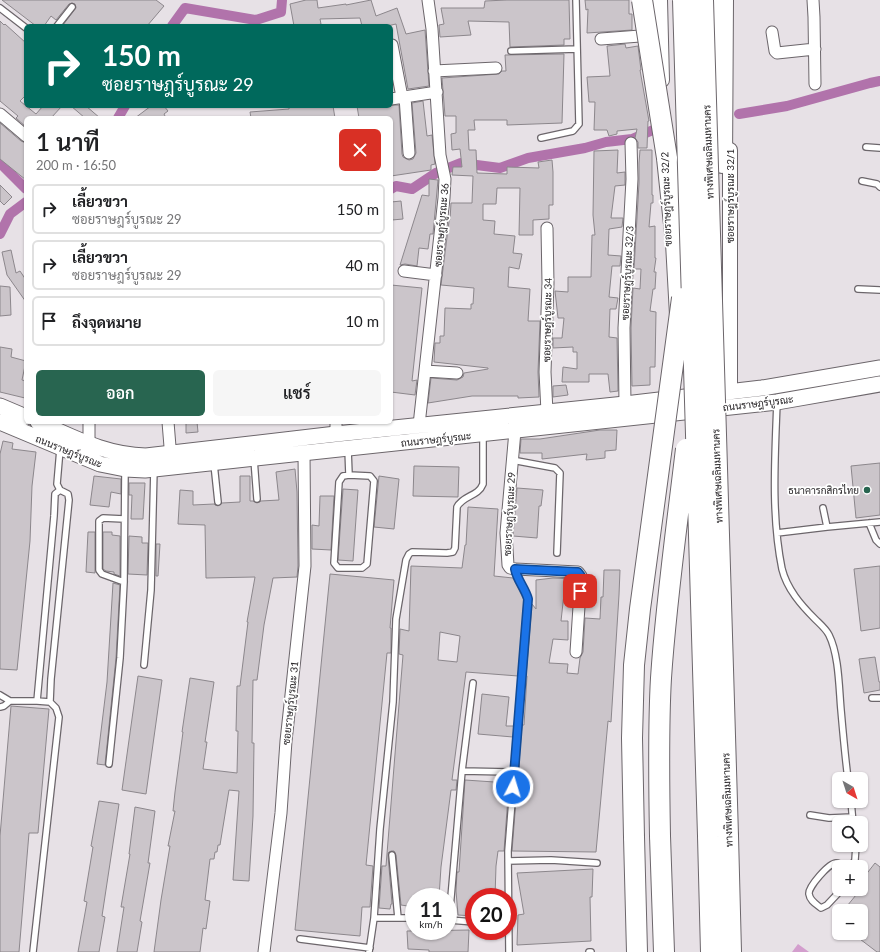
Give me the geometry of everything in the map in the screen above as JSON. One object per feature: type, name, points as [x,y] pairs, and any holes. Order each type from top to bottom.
[{"type":"highway","points":[[642,0],[671,190],[680,315]]},
{"type":"highway","name":"ทางพิเศษเฉลิมมหานคร","points":[[683,0],[711,952]]},
{"type":"highway","name":"ทางพิเศษเฉลิมมหานคร","points":[[703,0],[731,952]]},
{"type":"highway","points":[[698,353],[714,271],[720,223],[722,184],[723,0]]},
{"type":"highway","points":[[637,952],[632,738],[634,666],[640,609],[689,242],[699,204],[706,280],[666,616],[661,678],[659,771],[664,952]]},
{"type":"main road","name":"ถนนราษฎร์บูรณะ","points":[[0,422],[100,464],[125,469],[336,428],[419,425],[625,404],[762,388],[880,368]]},
{"type":"main road","name":"ถนนราษฎร์บูรณะ","points":[[171,460],[214,463],[348,449],[777,402],[880,384]]},
{"type":"main road","points":[[0,406],[24,416]]},
{"type":"main road","name":"ถนนราษฎร์บูรณะ","points":[[42,424],[89,445],[112,452],[133,456],[149,465]]},
{"type":"street","name":"ซอยราษฎร์บูรณะ 36","points":[[419,425],[445,179],[442,167],[432,29],[428,0]]},
{"type":"street","name":"ซอยราษฎร์บูรณะ 32/2","points":[[660,0],[674,398]]},
{"type":"street","name":"ซอยราษฎร์บูรณะ 32/1","points":[[730,0],[730,391]]},
{"type":"street","points":[[813,0],[815,84]]},
{"type":"street","points":[[772,32],[775,51],[777,53],[815,49]]},
{"type":"street","points":[[601,39],[661,35]]},
{"type":"street","points":[[393,53],[399,98],[409,153]]},
{"type":"street","points":[[434,71],[496,68]]},
{"type":"street","points":[[399,98],[437,92]]},
{"type":"street","points":[[0,114],[24,134]]},
{"type":"street","name":"ซอยราษฎร์บูรณะ 32/3","points":[[625,404],[624,328],[632,179],[631,143]]},
{"type":"street","name":"ซอยราษฎร์บูรณะ 34","points":[[547,228],[547,412]]},
{"type":"street","points":[[404,271],[436,275]]},
{"type":"street","points":[[425,371],[457,373]]},
{"type":"street","points":[[89,424],[89,445]]},
{"type":"street","points":[[168,424],[171,460]]},
{"type":"street","name":"ซอยราษฎร์บูรณะ 29","points":[[515,431],[506,533],[506,561],[510,568],[515,569],[578,572],[580,574],[576,652]]},
{"type":"street","name":"ซอยราษฎร์บูรณะ 31","points":[[264,952],[281,813],[286,741],[305,566],[304,453]]},
{"type":"lane","points":[[541,138],[573,131],[579,124],[576,0]]},
{"type":"lane","points":[[59,24],[72,7]]},
{"type":"lane","points":[[0,8],[24,26]]},
{"type":"lane","points":[[511,51],[577,49]]},
{"type":"lane","points":[[866,147],[880,148]]},
{"type":"lane","points":[[862,181],[877,184],[880,187]]},
{"type":"lane","points":[[858,290],[880,290]]},
{"type":"lane","points":[[777,402],[775,466],[777,534],[783,571],[791,591],[800,604],[825,629],[833,647],[840,684],[840,708],[847,772]]},
{"type":"lane","points":[[300,939],[369,950],[374,918],[380,830],[393,702],[396,620],[406,560],[412,552],[448,553],[453,552],[456,548],[457,507],[459,502],[477,493],[483,484],[483,434]]},
{"type":"lane","points":[[50,702],[69,500],[68,494],[60,490],[57,484],[60,448]]},
{"type":"lane","points":[[348,449],[349,475]]},
{"type":"lane","points":[[254,459],[257,499]]},
{"type":"lane","points":[[512,460],[555,468],[560,473],[557,553]]},
{"type":"lane","points":[[214,463],[218,502]]},
{"type":"lane","points":[[144,664],[151,590],[149,465]]},
{"type":"lane","points":[[109,764],[120,658],[124,582],[125,469]]},
{"type":"lane","points":[[349,475],[370,476],[374,480],[367,564],[362,568],[338,568],[334,563],[339,482],[342,476],[349,475]]},
{"type":"lane","points":[[37,702],[55,494],[60,490]]},
{"type":"lane","points":[[823,508],[827,527]]},
{"type":"lane","points":[[124,519],[103,518],[99,521],[100,572],[124,582]]},
{"type":"lane","points":[[777,534],[880,522]]},
{"type":"lane","points":[[868,523],[876,540],[880,544]]},
{"type":"lane","points":[[509,952],[508,861],[528,599],[526,591],[516,575],[515,569]]},
{"type":"lane","points":[[452,888],[462,772],[473,683]]},
{"type":"lane","points":[[0,695],[10,701],[50,702],[56,708],[59,717],[33,952]]},
{"type":"lane","points":[[872,698],[880,698]]},
{"type":"lane","points":[[0,707],[4,706],[10,701]]},
{"type":"lane","points":[[462,772],[514,772]]},
{"type":"lane","points":[[810,815],[832,818]]},
{"type":"lane","points":[[392,855],[398,918]]},
{"type":"lane","points":[[508,861],[551,860],[597,864]]},
{"type":"lane","points":[[832,864],[812,885],[808,892],[814,903],[821,908],[827,905],[835,896]]},
{"type":"lane","points":[[374,918],[405,918]]},
{"type":"shaded area","points":[[798,944],[809,952],[792,952]]},
{"type":"building","points":[[2,0],[156,0],[164,6],[149,24],[64,24],[76,8],[75,4],[72,3],[69,4],[56,20],[51,16],[45,24],[33,24]]},
{"type":"building","points":[[306,0],[317,0],[318,8],[346,5],[371,0],[376,16],[397,8],[406,34],[425,30],[429,86],[408,89],[396,24],[362,24],[360,18],[320,19],[321,24],[294,24],[290,4]]},
{"type":"building","points":[[569,0],[570,39],[564,39],[564,45],[510,47],[509,22],[468,21],[471,35],[440,37],[439,25],[444,24],[441,8],[484,8],[485,1]]},
{"type":"building","points":[[585,0],[629,0],[629,14],[632,14],[632,30],[587,33],[588,9],[586,10]]},
{"type":"building","points":[[0,21],[24,41],[24,97],[20,101],[24,104],[24,108],[29,108],[36,114],[41,108],[60,108],[53,116],[24,116],[24,125],[16,118],[18,116],[0,101]]},
{"type":"building","points":[[625,44],[626,48],[638,46],[640,70],[649,121],[647,148],[638,148],[638,142],[635,138],[637,129],[617,131],[617,134],[609,136],[607,130],[594,130],[595,102],[589,102],[587,77],[610,76],[607,46]]},
{"type":"building","points":[[564,54],[562,123],[507,125],[507,120],[474,120],[475,130],[468,130],[469,150],[476,150],[477,173],[507,174],[507,167],[539,168],[538,162],[552,160],[553,205],[549,205],[549,219],[533,220],[533,235],[519,235],[520,188],[497,188],[496,204],[483,204],[483,220],[495,221],[494,234],[515,236],[513,253],[522,254],[519,269],[509,267],[508,287],[530,289],[528,321],[540,321],[538,372],[539,397],[518,398],[518,396],[472,396],[428,403],[431,378],[457,380],[463,377],[464,373],[488,369],[434,362],[435,343],[440,343],[440,336],[444,336],[445,308],[471,309],[471,304],[473,304],[474,288],[441,285],[451,203],[472,203],[473,176],[452,175],[453,167],[462,167],[460,149],[452,150],[451,134],[456,133],[456,116],[445,116],[442,78],[499,74],[502,71],[506,71],[505,55]]},
{"type":"building","points":[[423,101],[427,136],[432,135],[435,164],[431,165],[431,170],[393,176],[393,116],[359,116],[357,108],[393,108],[393,105],[399,105],[402,154],[403,157],[409,160],[413,159],[416,153],[412,103]]},
{"type":"building","points":[[73,108],[88,108],[98,116],[83,116]]},
{"type":"building","points":[[148,108],[166,108],[168,111],[164,114],[165,116],[138,116]]},
{"type":"building","points":[[333,108],[335,116],[251,116],[250,112]]},
{"type":"building","points":[[0,123],[24,142],[24,178],[0,159]]},
{"type":"building","points":[[618,150],[617,173],[625,172],[625,185],[615,186],[611,218],[623,218],[622,227],[609,229],[608,255],[621,256],[620,266],[612,266],[609,297],[618,298],[616,309],[610,309],[609,337],[617,338],[618,391],[610,392],[608,374],[589,374],[589,382],[562,382],[563,367],[577,369],[577,352],[573,352],[573,347],[553,348],[553,338],[562,338],[564,318],[558,318],[555,291],[568,292],[568,277],[591,277],[592,235],[595,235],[593,215],[594,151]]},
{"type":"building","points":[[640,150],[652,150],[653,203],[651,203],[649,227],[655,226],[656,258],[654,272],[656,272],[655,289],[653,289],[650,311],[656,312],[655,367],[650,367],[650,385],[632,386],[631,328],[633,288],[640,289],[641,269],[634,269]]},
{"type":"building","points":[[429,179],[438,180],[433,234],[430,234],[428,249],[419,248],[417,266],[405,264],[400,265],[422,195],[429,196]]},
{"type":"building","points":[[0,185],[12,197],[4,205],[0,201]]},
{"type":"building","points":[[401,201],[403,219],[393,220],[393,202]]},
{"type":"building","points":[[11,250],[16,273],[20,271],[24,277],[24,299],[7,275],[2,252]]},
{"type":"building","points":[[393,285],[422,288],[412,381],[417,380],[415,395],[393,392]]},
{"type":"building","points":[[0,286],[10,287],[11,315],[0,316]]},
{"type":"building","points":[[0,347],[12,349],[11,357],[24,360],[22,380],[24,380],[24,398],[0,392]]},
{"type":"building","points":[[566,385],[568,395],[553,397],[553,386]]},
{"type":"building","points":[[186,424],[197,424],[198,432],[186,433]]},
{"type":"building","points":[[600,430],[617,430],[616,450],[605,451],[605,458],[586,460],[587,454],[542,459],[542,453],[520,453],[521,439],[540,439]]},
{"type":"building","points":[[3,441],[13,443],[12,449],[36,452],[32,486],[30,541],[17,670],[0,669],[0,454]]},
{"type":"building","name":"ธนาคารกสิกรไทย","points":[[880,463],[880,515],[856,518],[851,466]]},
{"type":"building","points":[[414,466],[459,467],[458,497],[413,496]]},
{"type":"building","points":[[295,469],[297,492],[297,577],[273,578],[264,625],[257,680],[253,680],[253,816],[249,881],[233,880],[239,791],[229,790],[220,845],[218,845],[217,852],[215,852],[214,859],[210,859],[205,900],[210,901],[206,929],[203,928],[200,952],[154,952],[170,846],[168,846],[175,811],[173,811],[175,792],[190,678],[214,682],[205,742],[207,742],[203,769],[237,773],[237,686],[240,686],[247,622],[255,577],[206,578],[205,525],[178,524],[180,490],[193,491],[193,505],[214,504],[218,506],[222,503],[240,502],[240,476],[250,476],[250,501],[257,503],[261,501],[279,500],[276,472]]},
{"type":"building","points":[[94,476],[121,479],[121,494],[111,492],[109,507],[90,505]]},
{"type":"building","points":[[379,476],[399,479],[394,529],[374,527]]},
{"type":"building","points":[[129,483],[145,483],[143,519],[131,519],[132,495],[129,495]]},
{"type":"building","points":[[517,488],[543,490],[541,506],[539,506],[537,538],[513,536]]},
{"type":"building","points":[[343,489],[358,490],[353,561],[338,560]]},
{"type":"building","points":[[320,496],[334,496],[331,550],[312,549],[312,525],[319,526]]},
{"type":"building","points":[[468,507],[498,509],[494,576],[513,578],[524,600],[518,676],[466,672],[452,780],[457,780],[456,790],[451,790],[440,888],[405,888],[405,906],[401,905],[396,855],[394,851],[391,851],[388,855],[392,904],[390,909],[379,908],[382,866],[386,866],[403,655],[399,654],[400,629],[409,631],[411,566],[462,568]],"holes":[[[440,632],[460,636],[457,662],[438,660]]]},
{"type":"building","points":[[88,532],[95,532],[95,573],[86,572]]},
{"type":"building","points":[[103,532],[112,532],[112,535],[120,536],[120,576],[114,574],[114,572],[103,569]]},
{"type":"building","points":[[129,536],[142,537],[142,543],[148,543],[147,575],[128,574]]},
{"type":"building","points":[[156,544],[160,544],[158,576],[156,576]]},
{"type":"building","points":[[880,566],[880,628],[861,631],[854,569]]},
{"type":"building","points":[[604,570],[620,570],[611,722],[608,721],[596,852],[512,851],[522,725],[524,725],[526,676],[532,604],[536,609],[536,580],[553,578],[574,579],[573,594],[564,594],[561,621],[568,621],[568,640],[553,639],[549,663],[568,664],[567,673],[578,674],[580,658],[583,652],[585,618],[600,619],[601,597],[603,597]]},
{"type":"building","points":[[330,574],[394,580],[390,628],[391,653],[387,653],[366,865],[373,866],[370,907],[362,907],[360,936],[295,930]]},
{"type":"building","points":[[113,583],[120,585],[116,658],[105,765],[97,764],[107,682]]},
{"type":"building","points":[[875,657],[880,690],[864,693],[859,659]]},
{"type":"building","points":[[138,676],[162,680],[146,794],[122,790]]},
{"type":"building","points":[[482,694],[509,697],[506,726],[514,726],[513,737],[478,734]]},
{"type":"building","points":[[11,706],[49,709],[38,833],[29,833],[19,952],[0,952],[0,836]]},
{"type":"building","points":[[465,780],[509,783],[504,851],[498,851],[495,888],[465,888],[465,915],[458,915],[456,888],[457,872],[459,872]]},
{"type":"building","points":[[99,801],[119,804],[102,916],[105,917],[99,952],[78,952],[87,902],[84,901],[93,847],[91,846]]},
{"type":"building","points":[[135,807],[155,811],[148,863],[150,863],[140,921],[142,922],[137,952],[117,952],[124,907],[121,907],[130,854]]},
{"type":"building","points":[[875,863],[880,867],[880,952],[877,952],[861,940],[868,940],[868,904],[849,904],[855,896],[868,896],[868,872]]},
{"type":"building","points":[[593,869],[592,897],[590,897],[591,941],[517,945],[518,915],[524,914],[517,873]]},
{"type":"building","points":[[457,930],[465,930],[465,940],[469,940],[468,952],[429,952],[429,950],[408,949],[408,940],[457,940]]},
{"type":"waterway","points":[[173,24],[185,8],[256,20],[281,12],[282,0]]},
{"type":"waterway","points":[[739,114],[787,106],[880,81]]},
{"type":"waterway","points":[[119,116],[124,108]]},
{"type":"waterway","points":[[393,188],[396,186],[412,189],[436,173],[461,163],[500,168],[528,158],[585,148],[606,142],[632,139],[653,130]]},
{"type":"waterway","points":[[0,163],[24,187]]},
{"type":"waterway","points":[[0,234],[10,214],[24,204]]},
{"type":"place","name":"ธนาคารกสิกรไทย","points":[[867,490]]},
{"type":"route","points":[[513,787],[528,599],[526,591],[516,575],[515,569],[578,572],[581,576],[580,591]]}]
